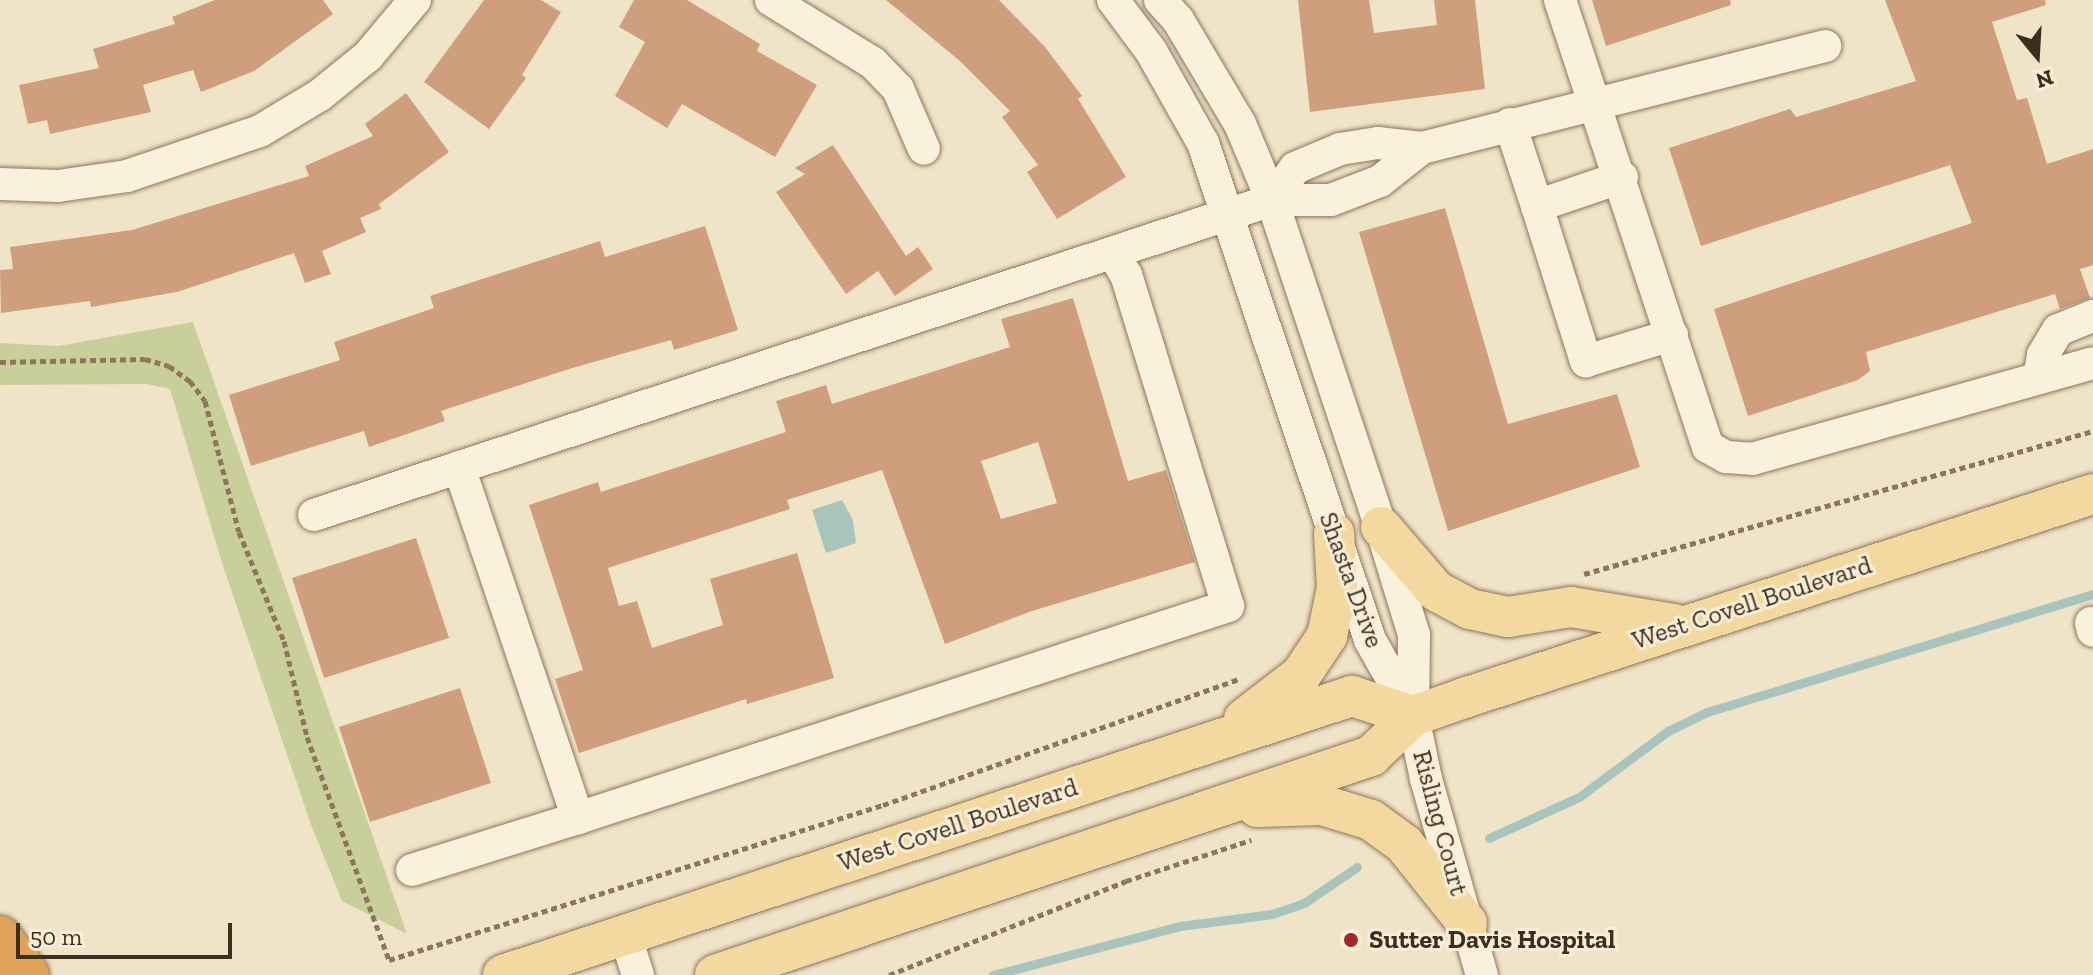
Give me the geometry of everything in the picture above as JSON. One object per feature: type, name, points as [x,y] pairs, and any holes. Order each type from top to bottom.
[{"type":"highway","points":[[0,938],[27,975]]},
{"type":"main road","name":"West Covell Boulevard","points":[[715,975],[1371,756],[1413,716],[1682,625],[2093,494]]},
{"type":"main road","points":[[1381,527],[1436,591],[1470,609],[1508,617],[1571,607],[1682,625]]},
{"type":"main road","points":[[1211,741],[1278,697],[1301,675],[1327,636],[1337,588],[1334,533]]},
{"type":"main road","name":"West Covell Boulevard","points":[[503,975],[1352,696],[1413,716]]},
{"type":"main road","points":[[1225,806],[1322,805],[1360,814],[1404,844],[1467,923]]},
{"type":"street","points":[[0,184],[58,186],[127,176],[260,131],[320,95],[368,56],[415,0]]},
{"type":"street","points":[[771,0],[873,63],[898,89],[924,149]]},
{"type":"street","name":"Shasta Drive","points":[[1113,0],[1151,51],[1203,143],[1372,647],[1413,716]]},
{"type":"street","name":"Shasta Drive","points":[[1160,0],[1178,20],[1240,124],[1272,200],[1414,635],[1413,716]]},
{"type":"street","points":[[1560,0],[1622,177],[1708,447],[1726,457],[1752,459],[2093,363]]},
{"type":"street","points":[[1272,200],[1295,168],[1340,149],[1378,143],[1422,148],[1825,46]]},
{"type":"street","points":[[1510,124],[1586,361],[1672,335]]},
{"type":"street","points":[[314,515],[1272,200],[1331,200],[1380,181],[1422,148]]},
{"type":"street","points":[[1537,206],[1622,177]]},
{"type":"street","points":[[412,870],[1228,606],[1126,275],[1113,253]]},
{"type":"street","points":[[2039,378],[2043,355],[2058,330],[2093,316]]},
{"type":"street","points":[[459,467],[578,818]]},
{"type":"street","name":"Risling Court","points":[[1413,716],[1482,975]]},
{"type":"street","points":[[625,935],[638,975]]},
{"type":"path","points":[[1580,575],[2093,431]]},
{"type":"path","points":[[889,975],[1126,881],[1257,839]]},
{"type":"green space","points":[[193,322],[407,934],[342,901],[311,825],[223,566],[170,389],[147,384],[0,385],[0,343],[58,346]]},
{"type":"water","points":[[842,500],[853,520],[856,543],[826,553],[812,510]]},
{"type":"building","points":[[215,0],[323,0],[333,14],[254,71],[201,92],[193,70],[143,85],[151,112],[50,134],[47,120],[28,124],[19,85],[99,68],[93,49],[175,24],[172,17]]},
{"type":"building","points":[[484,0],[541,0],[561,12],[522,75],[526,78],[489,129],[424,82]]},
{"type":"building","points":[[634,0],[687,0],[760,44],[757,51],[817,85],[775,157],[682,104],[667,128],[615,96],[645,42],[619,27]]},
{"type":"building","points":[[886,0],[999,0],[1045,47],[1082,96],[1078,99],[1126,177],[1057,219],[1027,172],[1038,165],[1002,117],[1010,111],[960,61]]},
{"type":"building","points":[[1298,0],[1369,0],[1374,33],[1437,25],[1434,0],[1475,0],[1485,89],[1310,112]]},
{"type":"building","points":[[1592,0],[1730,0],[1731,5],[1606,46]]},
{"type":"building","points":[[1885,0],[2045,0],[2046,5],[1992,22],[2017,100],[2027,98],[2047,164],[2093,149],[2093,265],[2080,269],[2090,298],[2060,309],[2055,294],[1866,352],[1870,371],[1858,380],[1748,416],[1714,309],[1972,223],[1950,165],[1701,246],[1669,148],[1790,109],[1796,117],[1916,81]]},
{"type":"building","points":[[406,93],[449,152],[379,204],[381,209],[360,218],[366,232],[322,251],[331,274],[305,283],[294,253],[177,292],[91,307],[90,301],[1,313],[0,270],[13,269],[10,247],[132,230],[309,176],[305,166],[373,136],[365,124]]},
{"type":"building","points":[[833,145],[906,256],[918,247],[933,269],[895,296],[878,271],[846,294],[776,192],[805,174],[795,168]]},
{"type":"building","points":[[1445,208],[1508,424],[1617,394],[1640,467],[1448,531],[1359,232]]},
{"type":"building","points":[[705,226],[738,330],[674,350],[671,340],[569,369],[441,411],[445,421],[369,447],[364,431],[251,466],[229,395],[340,360],[334,342],[434,308],[430,296],[600,241],[605,257]]},
{"type":"building","points":[[1073,298],[1128,481],[1166,470],[1195,562],[1032,611],[945,644],[882,470],[787,500],[790,509],[608,568],[619,606],[637,601],[652,648],[723,625],[710,579],[797,553],[834,678],[747,704],[746,699],[579,753],[555,679],[583,670],[529,505],[598,482],[601,492],[786,432],[776,401],[826,385],[832,404],[1010,347],[1001,319]],"holes":[[[1038,442],[1057,503],[1001,519],[981,461]]]},
{"type":"building","points":[[416,538],[449,638],[324,678],[292,578]]},
{"type":"building","points":[[460,688],[491,783],[370,822],[339,727]]},
{"type":"waterway","points":[[1489,838],[1579,797],[1668,731],[1707,712],[2093,594]]},
{"type":"waterway","points":[[993,975],[1180,926],[1272,914],[1304,903],[1357,867]]},
{"type":"place","name":"Sutter Davis Hospital","points":[[1351,940]]}]
